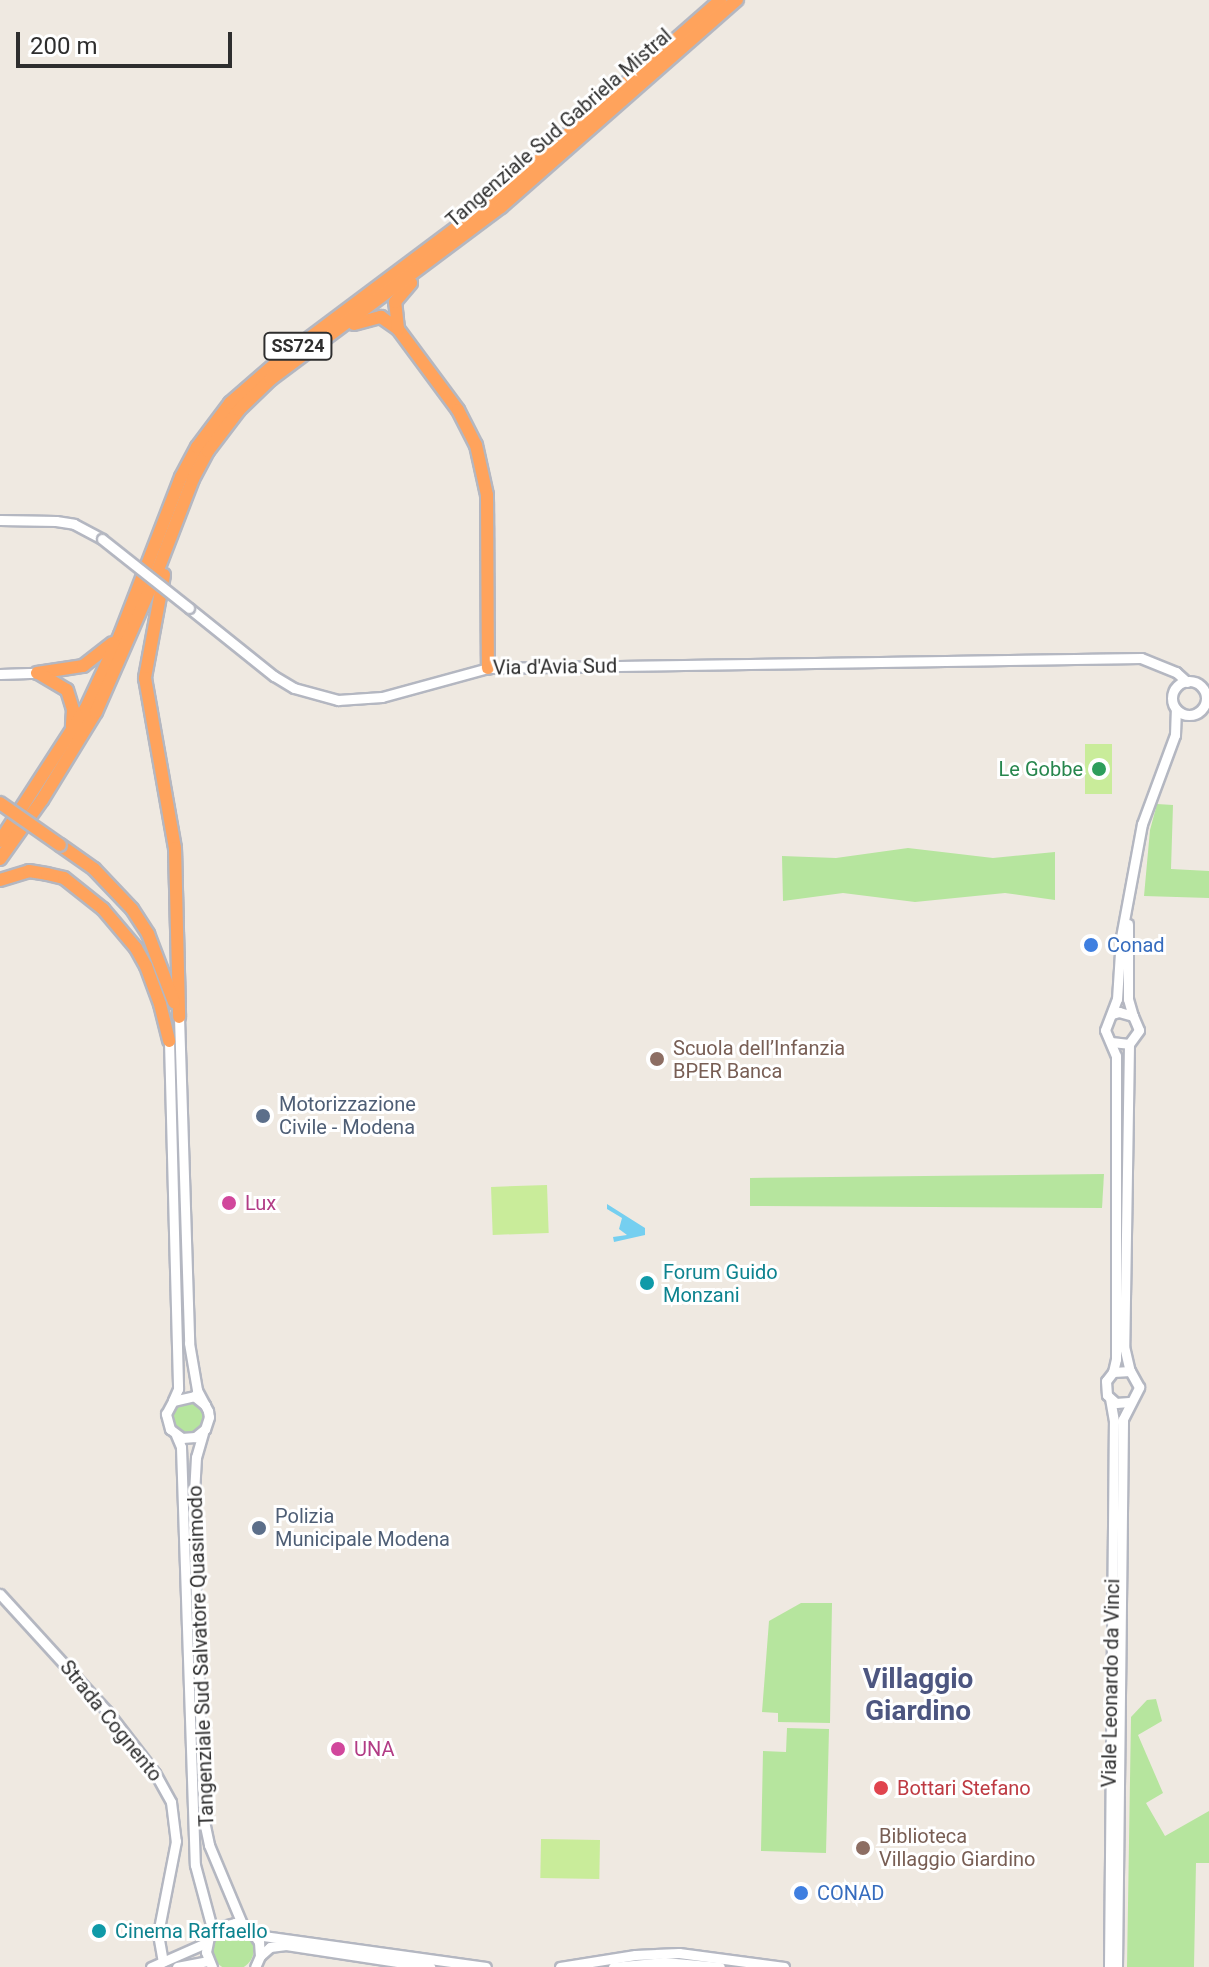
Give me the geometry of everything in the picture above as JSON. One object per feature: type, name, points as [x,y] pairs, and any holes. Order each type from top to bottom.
[{"type":"highway","name":"Tangenziale Sud Gabriela Mistral","points":[[672,50],[721,0]]},
{"type":"highway","name":"Tangenziale Sud Gabriela Mistral","points":[[155,561],[208,451],[239,410],[307,352],[472,230],[672,50],[737,0]]},
{"type":"highway","name":"Tangenziale Sud Gabriela Mistral","points":[[155,561],[181,477],[197,447],[230,403],[276,363],[493,200],[610,104]]},
{"type":"highway","points":[[398,329],[394,310],[398,297],[472,230]]},
{"type":"highway","points":[[307,352],[370,317],[381,317],[398,329],[458,410],[482,462],[487,495],[488,668]]},
{"type":"highway","points":[[179,510],[145,678],[175,848],[179,1017]]},
{"type":"highway","name":"SS724","points":[[0,841],[70,736],[155,561]]},
{"type":"highway","name":"SS724","points":[[0,859],[42,800],[96,712],[155,561]]},
{"type":"highway","points":[[37,673],[83,666],[120,635]]},
{"type":"highway","points":[[37,673],[58,682],[72,699],[70,736]]},
{"type":"highway","points":[[0,803],[94,869],[132,909],[165,975],[179,1017]]},
{"type":"highway","points":[[0,880],[29,871],[64,878],[103,909],[136,948],[146,966],[169,1041]]},
{"type":"highway","points":[[165,975],[169,1041]]},
{"type":"street","name":"Via d'Avia Sud","points":[[0,520],[74,524],[102,539],[274,676],[294,688],[328,698],[357,701],[382,697],[488,668],[1141,658],[1187,682]]},
{"type":"street","points":[[1169,671],[1176,688]]},
{"type":"street","points":[[0,674],[37,673]]},
{"type":"street","points":[[1128,908],[1128,999],[1139,1030],[1129,1044],[1124,1346],[1130,1371],[1139,1387],[1129,1402],[1123,1404],[1110,1399],[1105,1387],[1116,1359],[1116,1056],[1105,1030],[1117,999],[1121,937],[1142,824],[1175,735],[1190,715],[1202,708],[1205,696],[1199,685],[1187,682],[1176,688],[1172,696],[1176,709],[1175,735]]},
{"type":"street","points":[[1176,709],[1190,715]]},
{"type":"street","points":[[1112,1014],[1126,1012],[1133,1016]]},
{"type":"street","points":[[169,1041],[178,1389],[168,1407],[167,1422],[176,1435],[195,1437],[205,1429],[209,1417],[197,1390],[189,1343],[179,1017]]},
{"type":"street","points":[[1111,1042],[1129,1044]]},
{"type":"street","points":[[1113,1372],[1130,1371]]},
{"type":"street","points":[[168,1407],[186,1395],[205,1405]]},
{"type":"street","name":"Viale Leonardo da Vinci","points":[[1109,1967],[1114,1421],[1110,1399]]},
{"type":"street","name":"Viale Leonardo da Vinci","points":[[1117,1967],[1123,1419],[1129,1402]]},
{"type":"street","name":"Tangenziale Sud Salvatore Quasimodo","points":[[205,1429],[196,1457],[193,1513],[204,1821],[209,1845],[242,1924]]},
{"type":"street","name":"Tangenziale Sud Salvatore Quasimodo","points":[[176,1435],[181,1447],[195,1865],[213,1932]]},
{"type":"street","name":"Strada Cognento","points":[[0,1594],[107,1711],[161,1781],[171,1802],[176,1841],[158,1934],[163,1962]]},
{"type":"street","points":[[151,1967],[206,1943],[213,1932],[226,1923],[242,1924],[256,1935],[486,1967]]},
{"type":"street","points":[[256,1935],[260,1956]]},
{"type":"street","points":[[177,1967],[210,1964],[206,1943]]},
{"type":"street","points":[[255,1967],[260,1956],[270,1947],[286,1945],[430,1967]]},
{"type":"street","points":[[560,1967],[635,1955],[679,1953],[784,1967]]},
{"type":"street","points":[[613,1967],[664,1962],[720,1967]]},
{"type":"green space","name":"Le Gobbe","points":[[1085,744],[1112,744],[1112,794],[1085,794]]},
{"type":"green space","points":[[1157,804],[1173,805],[1171,869],[1209,871],[1209,898],[1144,896],[1150,830]]},
{"type":"green space","points":[[908,848],[993,858],[1055,852],[1055,900],[1005,893],[915,902],[843,893],[783,901],[782,856],[836,858]]},
{"type":"green space","points":[[1104,1174],[1102,1208],[750,1206],[750,1178]]},
{"type":"green space","points":[[547,1185],[549,1233],[493,1235],[491,1187]]},
{"type":"green space","points":[[188,1401],[200,1405],[204,1417],[200,1429],[188,1433],[176,1429],[172,1417],[176,1405]]},
{"type":"green space","points":[[801,1603],[832,1603],[830,1723],[778,1722],[778,1713],[762,1712],[769,1621]]},
{"type":"green space","points":[[1156,1699],[1162,1721],[1138,1735],[1163,1793],[1146,1803],[1165,1836],[1209,1811],[1209,1863],[1196,1863],[1194,1967],[1127,1967],[1131,1717],[1147,1700]]},
{"type":"green space","points":[[787,1728],[829,1729],[826,1853],[761,1851],[763,1751],[786,1752]]},
{"type":"green space","points":[[541,1839],[600,1840],[599,1879],[540,1878]]},
{"type":"green space","points":[[233,1928],[248,1934],[254,1949],[248,1964],[233,1970],[218,1964],[212,1949],[218,1934]]},
{"type":"water","points":[[607,1204],[645,1228],[645,1235],[614,1242],[613,1237],[627,1235],[619,1229],[622,1218],[607,1209]]},
{"type":"place","name":"Le Gobbe","points":[[1099,769]]},
{"type":"place","name":"Conad","points":[[1091,945]]},
{"type":"place","name":"Scuola dell’Infanzia BPER Banca","points":[[657,1059]]},
{"type":"place","name":"Motorizzazione Civile - Modena","points":[[263,1116]]},
{"type":"place","name":"Lux","points":[[229,1203]]},
{"type":"place","name":"Forum Guido Monzani","points":[[647,1283]]},
{"type":"place","name":"Polizia Municipale Modena","points":[[259,1528]]},
{"type":"place","name":"UNA","points":[[338,1749]]},
{"type":"place","name":"Bottari Stefano","points":[[881,1788]]},
{"type":"place","name":"Biblioteca Villaggio Giardino","points":[[863,1848]]},
{"type":"place","name":"CONAD","points":[[801,1893]]},
{"type":"place","name":"Cinema Raffaello","points":[[99,1931]]},
{"type":"district","name":"Villaggio Giardino","points":[[918,1695]]}]
